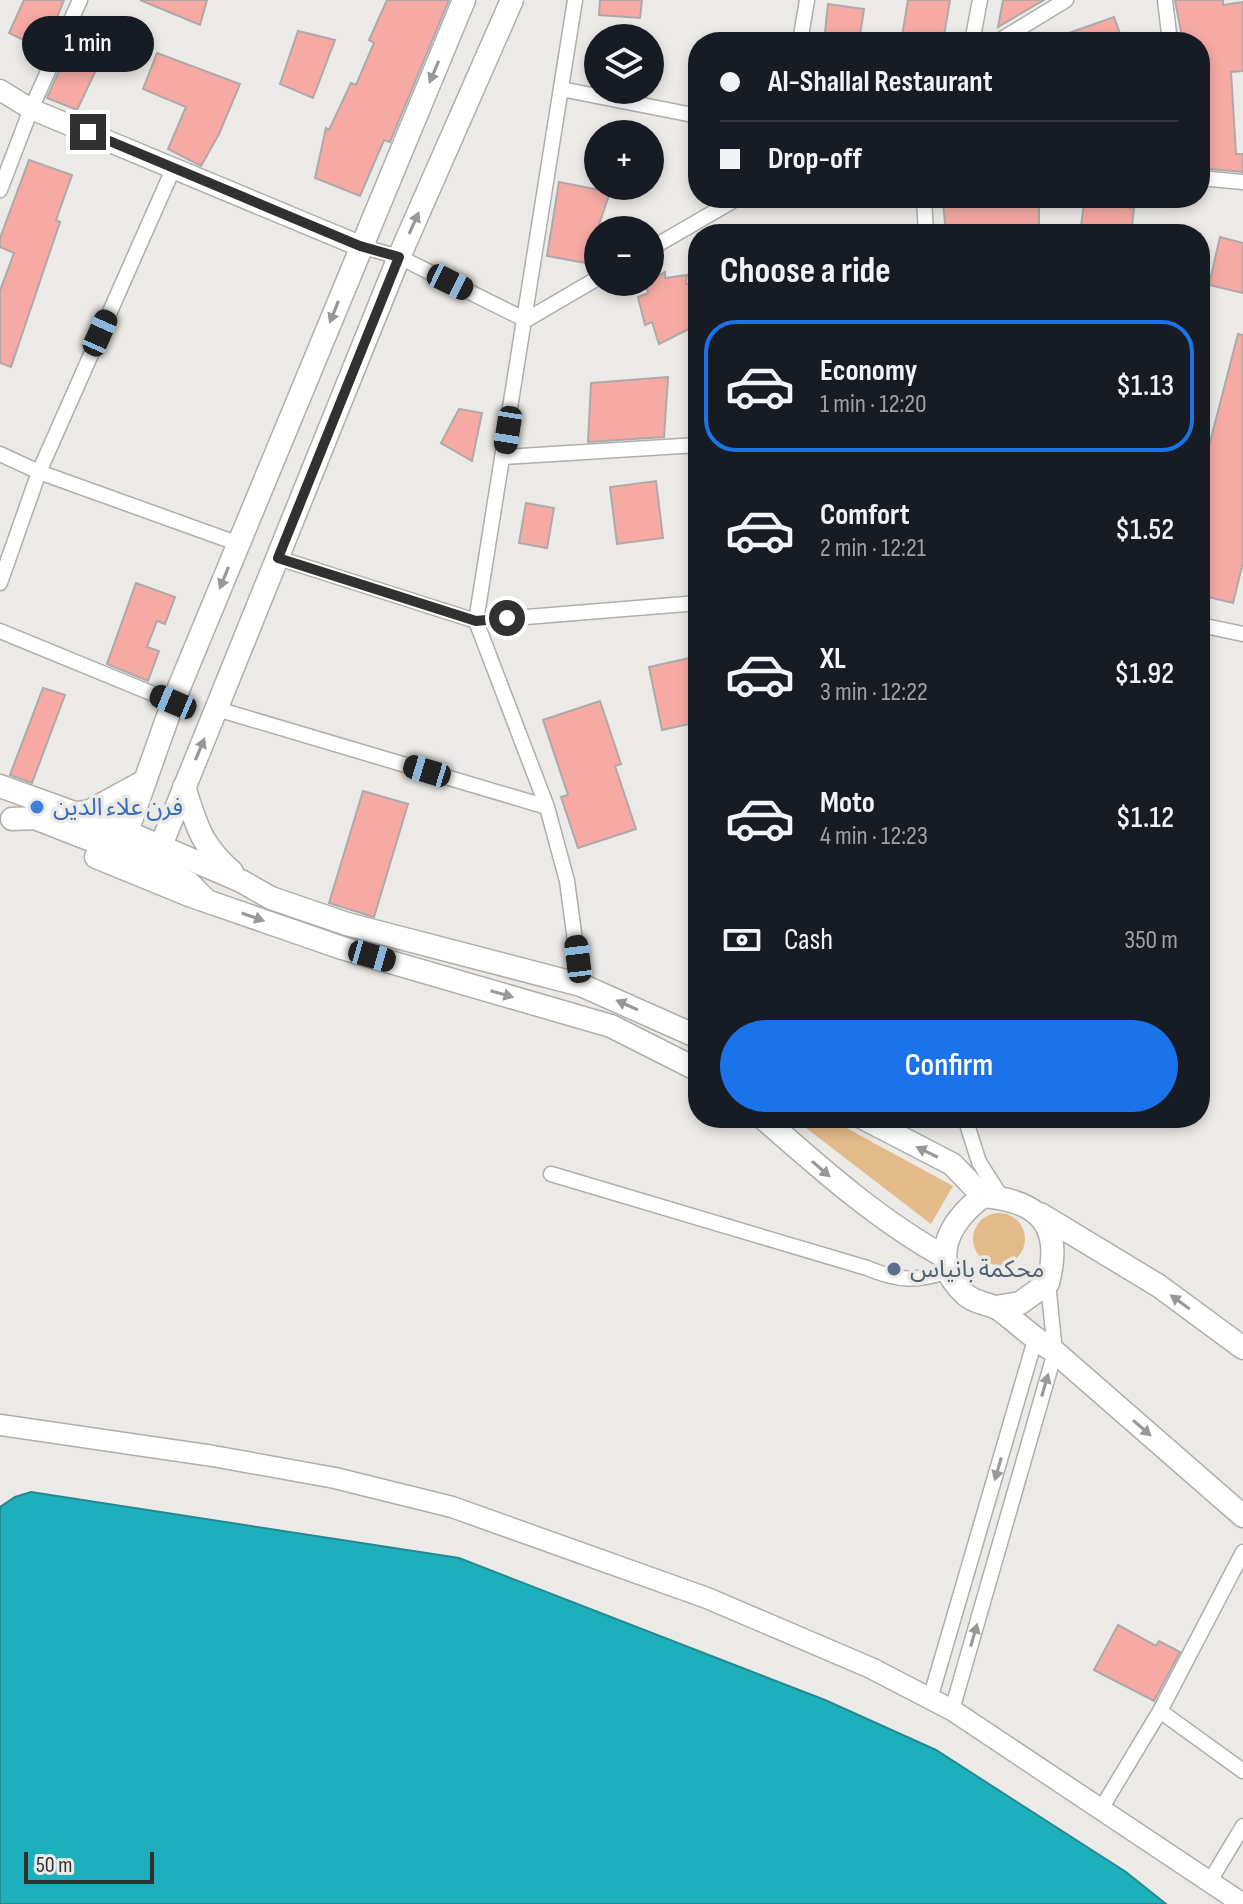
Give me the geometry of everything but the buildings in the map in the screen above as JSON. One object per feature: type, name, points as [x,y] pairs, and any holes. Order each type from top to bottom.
[{"type":"main road","points":[[138,856],[127,832],[173,702],[464,0]]},
{"type":"main road","points":[[138,856],[160,848],[399,257],[512,0]]},
{"type":"main road","points":[[71,814],[90,811],[143,782]]},
{"type":"main road","points":[[184,787],[195,828],[203,842],[241,881]]},
{"type":"main road","points":[[1,788],[127,832],[241,881],[271,898],[347,924],[581,985],[688,1033]]},
{"type":"main road","points":[[6,816],[35,818],[70,834],[138,856],[189,883],[207,901]]},
{"type":"main road","points":[[6,816],[111,865],[207,901],[342,948],[611,1026],[688,1065]]},
{"type":"main road","points":[[775,1128],[839,1184],[947,1264],[966,1295],[980,1303],[996,1307],[1020,1303],[1048,1283],[1053,1243],[1047,1226],[1035,1212]]},
{"type":"main road","points":[[882,1128],[952,1164],[992,1197],[1020,1202],[1159,1286],[1243,1348]]},
{"type":"main road","points":[[947,1264],[947,1239],[954,1222],[992,1197]]},
{"type":"main road","points":[[996,1307],[1243,1516]]},
{"type":"street","points":[[0,190],[31,109],[80,0]]},
{"type":"street","points":[[575,0],[476,621],[547,807],[567,881],[581,985]]},
{"type":"street","points":[[802,32],[807,0]]},
{"type":"street","points":[[974,32],[980,0]]},
{"type":"street","points":[[1013,32],[1066,0]]},
{"type":"street","points":[[1165,0],[1169,32]]},
{"type":"street","points":[[561,89],[688,114]]},
{"type":"street","points":[[0,90],[31,109],[360,246],[399,257],[526,320]]},
{"type":"street","points":[[0,583],[39,472],[174,167]]},
{"type":"street","points":[[1210,179],[1243,182]]},
{"type":"street","points":[[693,224],[721,208]]},
{"type":"street","points":[[664,241],[688,227]]},
{"type":"street","points":[[526,320],[584,286]]},
{"type":"street","points":[[504,457],[688,446]]},
{"type":"street","points":[[0,454],[39,472],[239,544]]},
{"type":"street","points":[[278,558],[476,621],[688,604]]},
{"type":"street","points":[[1210,627],[1243,634]]},
{"type":"street","points":[[0,631],[173,702]]},
{"type":"street","points":[[217,709],[547,807]]},
{"type":"street","points":[[968,1128],[992,1197]]},
{"type":"street","points":[[551,1174],[867,1268],[890,1278],[925,1279],[947,1264]]},
{"type":"street","points":[[952,1710],[1045,1346],[1048,1283]]},
{"type":"street","points":[[930,1699],[1045,1346]]},
{"type":"street","points":[[0,1425],[335,1478],[452,1507],[707,1598],[871,1668],[952,1710],[1243,1904]]},
{"type":"street","points":[[0,1436],[26,1430]]},
{"type":"street","points":[[1101,1809],[1160,1711],[1243,1552]]},
{"type":"street","points":[[1160,1711],[1243,1771]]},
{"type":"street","points":[[1210,1881],[1243,1826]]},
{"type":"shaded area","points":[[806,1128],[846,1128],[953,1186],[931,1224]]},
{"type":"shaded area","points":[[999,1213],[1018,1220],[1025,1239],[1018,1258],[999,1265],[980,1258],[973,1239],[980,1220]]},
{"type":"water","points":[[31,1492],[459,1558],[825,1700],[936,1750],[1126,1872],[1166,1904],[0,1904],[0,1507],[15,1497]]},
{"type":"place","name":"فرن علاء الدين","points":[[37,807]]},
{"type":"place","name":"محكمة بانياس","points":[[894,1269]]},
{"type":"route","points":[[88,132],[360,246],[399,257],[278,558],[476,621],[507,618]]}]
